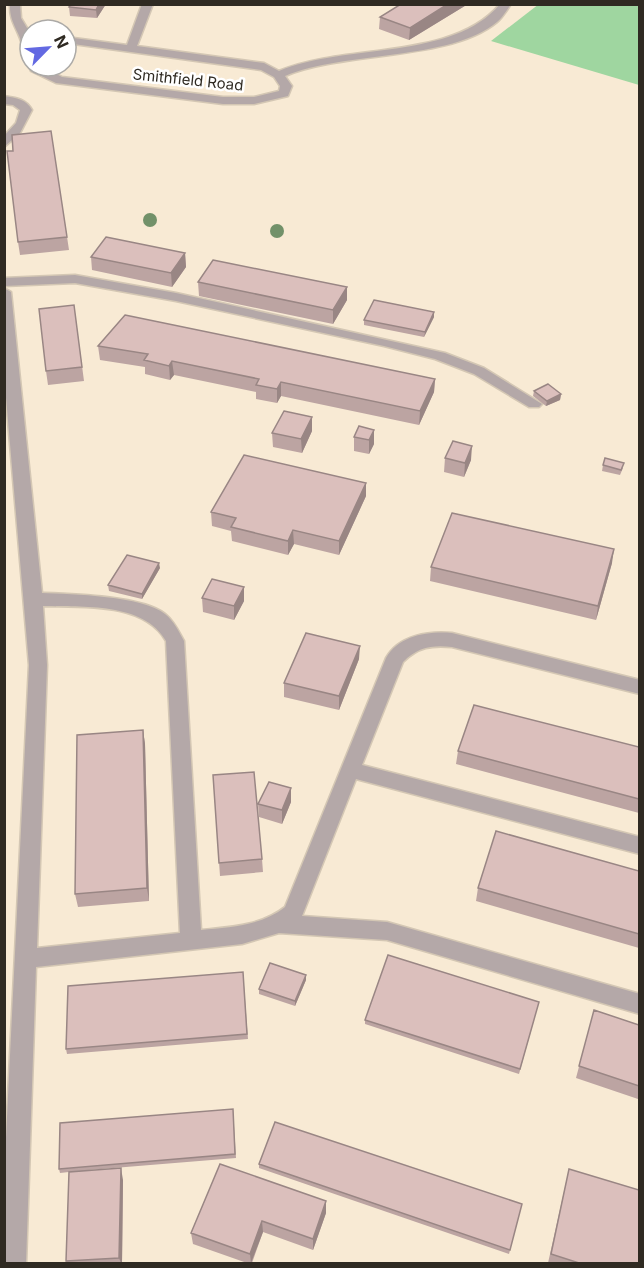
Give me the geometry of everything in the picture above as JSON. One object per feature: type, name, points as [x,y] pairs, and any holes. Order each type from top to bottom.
[{"type":"lane","points":[[15,4],[15,18],[18,22]]},
{"type":"lane","points":[[131,48],[148,4]]},
{"type":"lane","points":[[278,75],[309,63],[447,42],[489,22],[503,11],[506,4]]},
{"type":"lane","name":"Smithfield Road","points":[[55,78],[246,102],[267,99],[284,93],[286,86],[278,75],[264,68],[78,41]]},
{"type":"lane","points":[[4,100],[18,103],[25,108],[27,114],[25,121],[4,142]]},
{"type":"lane","points":[[4,282],[75,279],[176,297],[385,342],[440,356],[479,371],[534,404]]},
{"type":"lane","points":[[4,292],[34,599],[38,664],[14,1263]]},
{"type":"lane","points":[[34,599],[92,603],[140,611],[156,616],[168,626],[175,641],[191,941]]},
{"type":"lane","points":[[279,924],[293,913],[300,898],[394,658],[404,648],[418,641],[434,638],[452,640],[639,687]]},
{"type":"lane","points":[[352,770],[639,846]]},
{"type":"lane","points":[[26,959],[242,935],[279,924],[387,931],[639,1005]]},
{"type":"green space","points":[[539,4],[639,5],[639,85],[491,41]]},
{"type":"building","points":[[71,4],[99,4],[96,10],[69,7]]},
{"type":"building","points":[[401,4],[448,4],[410,28],[380,17]]},
{"type":"building","points":[[51,131],[67,237],[18,242],[7,151],[13,151],[12,135]]},
{"type":"building","points":[[106,237],[185,253],[171,273],[91,257]]},
{"type":"building","points":[[213,260],[347,287],[333,310],[198,282]]},
{"type":"building","points":[[374,300],[434,312],[425,332],[364,320]]},
{"type":"building","points":[[74,305],[82,367],[46,371],[39,309]]},
{"type":"building","points":[[125,315],[435,379],[420,411],[281,382],[277,389],[256,385],[259,379],[172,361],[169,366],[144,360],[148,354],[98,346]]},
{"type":"building","points":[[548,384],[561,394],[547,401],[534,391]]},
{"type":"building","points":[[284,411],[312,417],[301,439],[272,433]]},
{"type":"building","points":[[359,426],[374,430],[369,440],[354,437]]},
{"type":"building","points":[[453,441],[472,446],[465,463],[445,458]]},
{"type":"building","points":[[244,455],[366,483],[339,541],[293,530],[288,541],[231,527],[236,518],[211,512]]},
{"type":"building","points":[[605,458],[624,463],[621,470],[603,465]]},
{"type":"building","points":[[452,513],[614,549],[598,606],[431,567]]},
{"type":"building","points":[[127,555],[159,563],[142,594],[108,585]]},
{"type":"building","points":[[212,579],[244,587],[234,606],[202,598]]},
{"type":"building","points":[[306,633],[360,646],[339,696],[284,683]]},
{"type":"building","points":[[474,705],[639,747],[639,799],[458,751]]},
{"type":"building","points":[[143,730],[147,888],[75,894],[77,735]]},
{"type":"building","points":[[254,772],[262,859],[219,863],[213,775]]},
{"type":"building","points":[[269,782],[291,788],[282,810],[258,804]]},
{"type":"building","points":[[496,831],[639,871],[639,934],[478,888]]},
{"type":"building","points":[[388,955],[539,1002],[520,1069],[365,1020]]},
{"type":"building","points":[[270,963],[306,975],[295,1001],[259,989]]},
{"type":"building","points":[[243,972],[247,1034],[66,1049],[68,986]]},
{"type":"building","points":[[594,1010],[639,1025],[639,1086],[579,1066]]},
{"type":"building","points":[[233,1109],[235,1154],[59,1169],[60,1123]]},
{"type":"building","points":[[275,1122],[522,1204],[510,1250],[259,1164]]},
{"type":"building","points":[[220,1164],[326,1201],[313,1239],[262,1221],[250,1254],[191,1233]]},
{"type":"building","points":[[121,1168],[119,1258],[66,1261],[69,1172]]},
{"type":"building","points":[[569,1169],[639,1190],[639,1263],[579,1263],[551,1254]]}]
